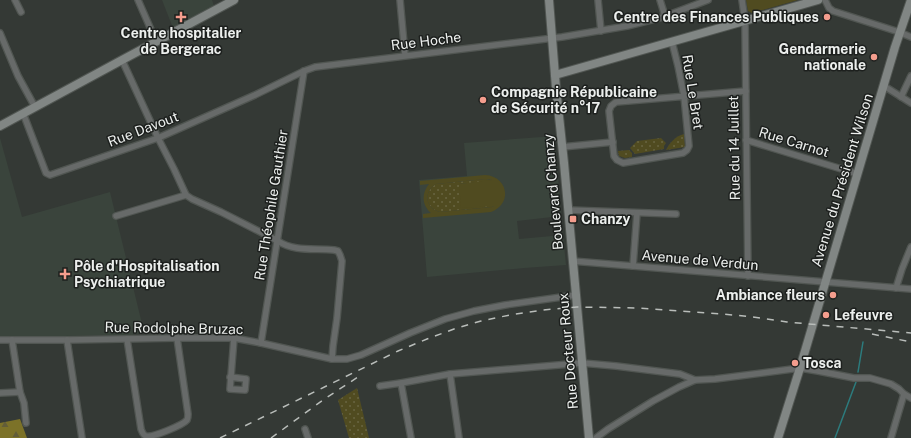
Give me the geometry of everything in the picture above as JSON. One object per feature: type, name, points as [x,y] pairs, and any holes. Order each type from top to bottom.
[{"type":"main road","points":[[0,126],[234,0]]},
{"type":"main road","name":"Boulevard Chanzy","points":[[549,0],[572,261]]},
{"type":"main road","points":[[555,75],[818,0]]},
{"type":"main road","name":"Avenue du Président Wilson","points":[[778,438],[826,282],[899,32],[911,0]]},
{"type":"main road","name":"Rue Docteur Roux","points":[[572,261],[589,438]]},
{"type":"street","points":[[15,0],[21,12]]},
{"type":"street","points":[[138,0],[156,41]]},
{"type":"street","points":[[400,0],[405,55]]},
{"type":"street","points":[[598,0],[601,31]]},
{"type":"street","points":[[660,0],[665,16]]},
{"type":"street","name":"Rue Hoche","points":[[304,71],[315,67],[601,31],[643,23],[708,0]]},
{"type":"street","name":"Rue du 14 Juillet","points":[[742,0],[745,21],[748,276]]},
{"type":"street","points":[[825,0],[832,11],[911,37]]},
{"type":"street","points":[[0,33],[1,40],[18,76],[35,107]]},
{"type":"street","name":"Rue Le Bret","points":[[672,42],[684,96],[689,146],[683,153],[623,163],[618,160],[614,156],[609,111],[611,106],[616,102],[684,96],[746,91]]},
{"type":"street","points":[[122,60],[186,195],[292,248],[338,251],[342,261],[332,359]]},
{"type":"street","name":"Rue Davout","points":[[23,113],[46,173],[50,175],[158,138],[255,95],[304,71]]},
{"type":"street","name":"Rue Théophile Gauthier","points":[[261,343],[304,71]]},
{"type":"street","points":[[901,97],[911,76]]},
{"type":"street","points":[[884,86],[911,103]]},
{"type":"street","name":"Rue Carnot","points":[[746,140],[858,174]]},
{"type":"street","points":[[562,147],[613,142]]},
{"type":"street","points":[[116,216],[186,195]]},
{"type":"street","points":[[568,210],[676,214]]},
{"type":"street","points":[[633,266],[637,213]]},
{"type":"street","points":[[896,288],[911,246]]},
{"type":"street","name":"Avenue de Verdun","points":[[572,261],[911,289]]},
{"type":"street","name":"Rue Rodolphe Bruzac","points":[[0,340],[234,338],[332,359],[347,359],[361,355],[445,319],[474,311],[505,305],[576,295]]},
{"type":"street","points":[[127,338],[141,429],[143,434],[151,437],[186,422],[188,418],[177,338]]},
{"type":"street","points":[[230,377],[234,338]]},
{"type":"street","points":[[12,340],[20,392],[24,403],[26,424]]},
{"type":"street","points":[[67,340],[82,438]]},
{"type":"street","points":[[380,386],[450,374],[582,363],[680,374],[695,380]]},
{"type":"street","points":[[596,438],[653,401],[695,380],[715,379],[800,368],[854,378],[870,378],[891,384],[911,398]]},
{"type":"street","points":[[450,374],[459,438]]},
{"type":"street","points":[[401,383],[412,438]]},
{"type":"street","points":[[0,393],[20,392]]},
{"type":"street","points":[[890,438],[904,394]]},
{"type":"street","points":[[305,429],[308,438]]},
{"type":"shaded area","name":"Centre hospitalier de Bergerac","points":[[162,0],[212,0],[214,6],[173,28]]},
{"type":"shaded area","points":[[746,0],[798,0],[752,13],[748,11]]},
{"type":"shaded area","points":[[684,134],[685,147],[666,150],[673,140]]},
{"type":"shaded area","points":[[555,136],[561,216],[517,221],[519,239],[563,235],[566,265],[427,277],[419,180],[467,176],[464,143]]},
{"type":"shaded area","name":"Pôle d'Hospitalisation Psychiatrique","points":[[0,138],[22,217],[110,192],[144,332],[132,335],[0,337]]},
{"type":"shaded area","points":[[661,138],[666,143],[664,149],[635,154],[630,148],[637,141]]},
{"type":"shaded area","points":[[629,150],[632,153],[632,157],[625,158],[619,156],[618,151]]},
{"type":"shaded area","points":[[485,175],[499,180],[503,185],[505,197],[503,203],[491,212],[423,218],[423,214],[431,213],[424,203],[424,195],[429,184],[420,185],[420,181]],"holes":[[[486,179],[492,180],[459,184],[461,208],[494,206],[492,207],[440,212],[431,207],[429,203],[429,191],[436,184]]]},
{"type":"shaded area","points":[[486,179],[493,181],[459,184],[495,205],[492,207],[440,212],[431,207],[429,203],[429,191],[436,184]]},
{"type":"shaded area","points":[[357,388],[369,438],[349,438],[338,400]]},
{"type":"green space","points":[[20,419],[27,438],[0,438],[0,423]]},
{"type":"waterway","points":[[858,372],[863,342]]},
{"type":"waterway","points":[[835,438],[856,382]]},
{"type":"railway","points":[[220,438],[398,351],[454,329],[481,321],[510,315],[577,307],[637,308],[723,314],[787,322],[911,333]]},
{"type":"railway","points":[[872,334],[911,342]]},
{"type":"railway","points":[[271,438],[323,400],[361,375]]},
{"type":"place","name":"Centre hospitalier de Bergerac","points":[[181,17]]},
{"type":"place","name":"Centre des Finances Publiques","points":[[827,17]]},
{"type":"place","name":"Gendarmerie nationale","points":[[874,57]]},
{"type":"place","name":"Compagnie Républicaine de Sécurité n°17","points":[[483,100]]},
{"type":"place","name":"Chanzy","points":[[573,219]]},
{"type":"place","name":"Pôle d'Hospitalisation Psychiatrique","points":[[65,274]]},
{"type":"place","name":"Ambiance fleurs","points":[[833,295]]},
{"type":"place","name":"Lefeuvre","points":[[826,315]]},
{"type":"place","name":"Tosca","points":[[795,363]]}]
